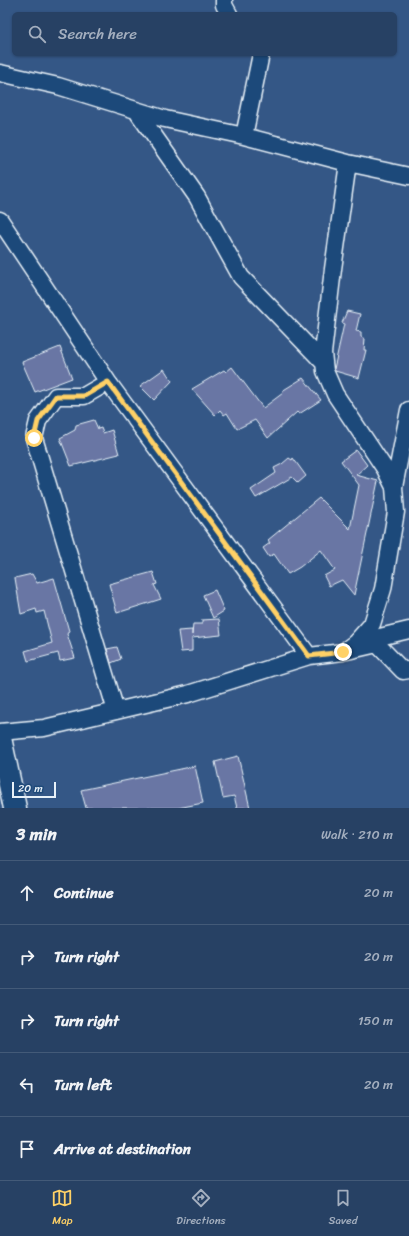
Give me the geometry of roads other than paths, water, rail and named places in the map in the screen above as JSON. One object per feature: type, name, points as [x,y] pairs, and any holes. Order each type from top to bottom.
[{"type":"main road","points":[[0,738],[15,808]]},
{"type":"street","points":[[224,0],[224,5],[228,12]]},
{"type":"street","points":[[244,136],[261,56]]},
{"type":"street","points":[[0,73],[58,86],[165,119],[244,136],[348,163],[409,176]]},
{"type":"street","points":[[136,110],[197,197],[241,277],[324,363]]},
{"type":"street","points":[[348,163],[323,353],[325,371],[335,394],[385,469],[394,487]]},
{"type":"street","points":[[0,220],[5,236],[108,382],[309,656]]},
{"type":"street","points":[[108,382],[84,396],[56,396],[38,421],[34,438],[116,710]]},
{"type":"street","points":[[349,647],[372,624],[383,589],[396,512],[394,487],[409,410]]},
{"type":"street","points":[[0,732],[44,728],[188,694],[309,656],[349,647],[409,630]]},
{"type":"street","points":[[349,647],[377,644],[403,671],[409,670]]}]
